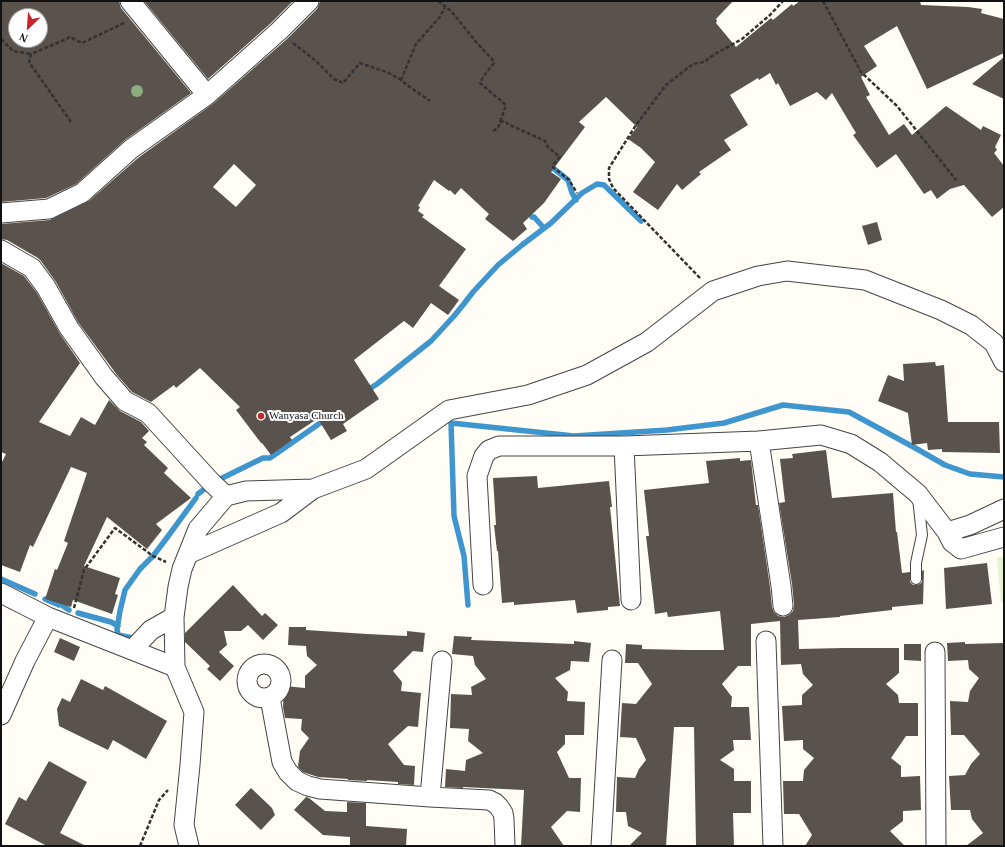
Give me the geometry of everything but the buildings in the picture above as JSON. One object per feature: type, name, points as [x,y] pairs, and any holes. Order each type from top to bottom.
[{"type":"street","points":[[1,213],[49,209],[82,193],[131,149],[208,95],[279,31],[309,1]]},
{"type":"street","points":[[135,8],[208,95]]},
{"type":"street","points":[[1,250],[32,268],[46,287],[69,328],[104,377],[125,401],[148,413],[212,483],[226,496]]},
{"type":"street","points":[[185,562],[281,513],[313,489],[366,469],[449,410],[528,395],[587,375],[646,342],[713,291],[758,276],[787,271],[865,280],[941,310],[971,326],[994,343],[1004,362]]},
{"type":"street","points":[[483,585],[477,476],[484,456],[489,450],[499,446],[624,446],[759,441],[821,435],[851,444],[880,462],[918,494],[947,532],[952,542],[961,549],[1004,536]]},
{"type":"street","points":[[759,441],[783,606]]},
{"type":"street","points":[[624,446],[631,600]]},
{"type":"street","points":[[189,846],[184,825],[194,712],[175,667],[174,616],[178,587],[185,562],[198,529],[226,496],[246,491],[313,489]]},
{"type":"street","points":[[947,532],[970,525],[1004,509]]},
{"type":"street","points":[[1,593],[48,617],[175,667]]},
{"type":"street","points":[[132,650],[151,630],[174,616]]},
{"type":"street","points":[[1,715],[48,617]]},
{"type":"street","points":[[766,641],[773,846]]},
{"type":"street","points":[[935,652],[936,846]]},
{"type":"street","points":[[602,846],[612,660]]},
{"type":"street","points":[[430,797],[442,661]]},
{"type":"street","points":[[270,698],[282,762],[288,772],[297,781],[320,789],[489,800],[499,807],[503,813],[505,846]]},
{"type":"lane","points":[[916,579],[916,563],[922,535],[918,494]]},
{"type":"path","points":[[438,1],[445,8],[451,11],[494,63],[480,83],[506,105],[498,128],[493,131]]},
{"type":"path","points":[[713,291],[613,188],[609,179],[609,168],[636,125],[666,85],[693,64],[704,62],[742,39],[770,15],[783,1]]},
{"type":"path","points":[[823,1],[861,72],[897,106],[956,180]]},
{"type":"path","points":[[1,39],[13,51],[31,54],[70,37],[82,43],[135,8]]},
{"type":"path","points":[[401,80],[416,44],[439,18],[445,8]]},
{"type":"path","points":[[279,31],[301,50],[312,57],[334,79],[343,83],[360,63],[389,73],[430,101]]},
{"type":"path","points":[[31,54],[29,62],[71,122]]},
{"type":"path","points":[[500,122],[504,121],[545,141],[548,146],[560,157],[553,167],[569,180],[578,193]]},
{"type":"path","points":[[70,626],[84,570],[115,528],[153,556],[185,562]]},
{"type":"path","points":[[140,846],[159,800],[170,788]]},
{"type":"green space","points":[[997,557],[1004,557],[1004,603],[1001,603]]},
{"type":"waterway","points":[[548,166],[553,168],[568,180],[576,200]]},
{"type":"waterway","points":[[366,391],[431,341],[498,265],[551,223],[582,193],[597,184],[604,185],[641,221]]},
{"type":"waterway","points":[[532,217],[534,217],[544,228]]},
{"type":"waterway","points":[[468,605],[464,556],[454,516],[451,423],[574,436],[667,430],[724,423],[783,405],[849,412],[945,465],[970,474],[1004,477]]},
{"type":"waterway","points":[[198,494],[212,483],[263,458],[270,458],[326,419]]},
{"type":"waterway","points":[[133,638],[118,635],[117,629],[125,590],[140,569],[153,556],[196,498]]},
{"type":"waterway","points":[[1,579],[35,594]]},
{"type":"waterway","points":[[45,599],[59,605]]},
{"type":"waterway","points":[[63,606],[69,610]]},
{"type":"waterway","points":[[78,613],[111,622],[118,626]]},
{"type":"place","name":"Wanyasa Church","points":[[261,416]]}]
